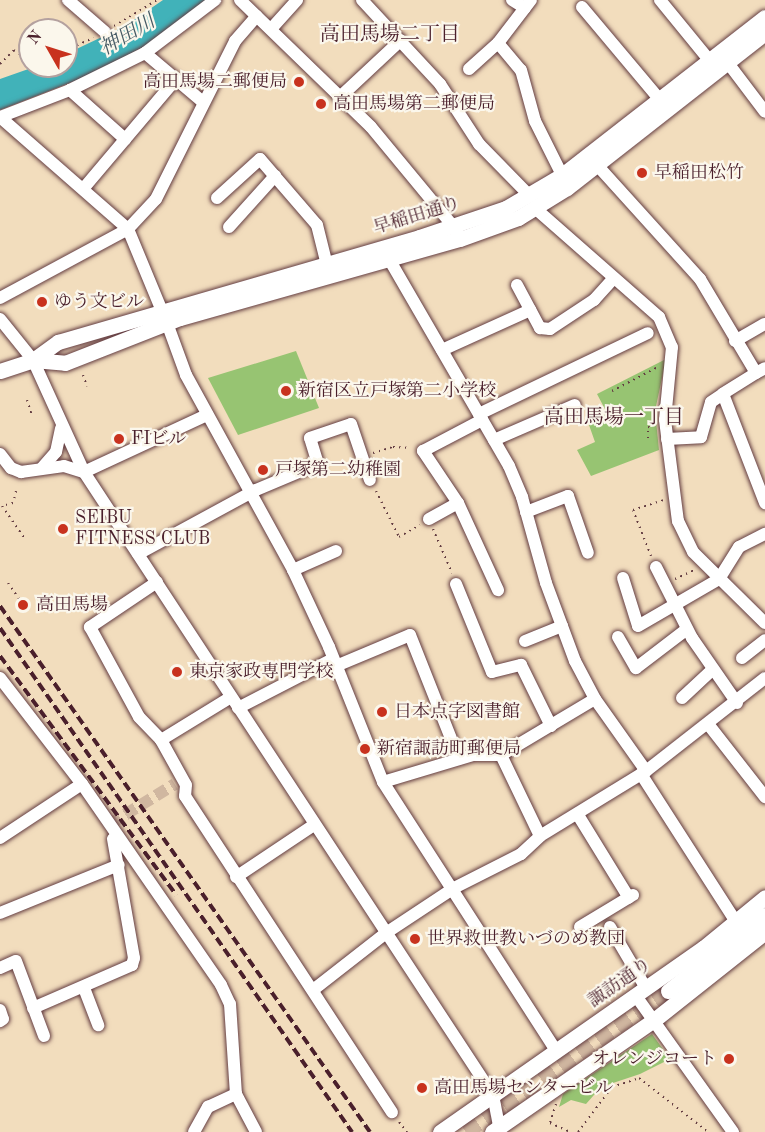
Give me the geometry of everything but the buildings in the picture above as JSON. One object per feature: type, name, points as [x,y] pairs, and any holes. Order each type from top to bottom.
[{"type":"main road","name":"早稲田通り","points":[[533,202],[562,175],[765,17]]},
{"type":"main road","name":"早稲田通り","points":[[165,317],[389,259],[533,202],[597,165],[765,33]]},
{"type":"main road","name":"早稲田通り","points":[[0,371],[33,360],[65,363],[165,317],[326,262],[458,232]]},
{"type":"main road","name":"諏訪通り","points":[[440,1132],[641,992],[736,922],[765,897]]},
{"type":"main road","points":[[668,991],[765,915]]},
{"type":"main road","points":[[497,1130],[654,1020],[765,932]]},
{"type":"street","points":[[68,0],[105,32]]},
{"type":"street","points":[[215,0],[145,53],[70,90],[0,117],[128,229],[165,317],[186,375],[293,570],[383,782],[454,888],[556,1050]]},
{"type":"street","points":[[240,0],[340,97],[458,232]]},
{"type":"street","points":[[272,29],[297,0]]},
{"type":"street","points":[[469,69],[498,43],[528,4],[512,0]]},
{"type":"street","points":[[660,0],[710,61]]},
{"type":"street","points":[[368,2],[440,84],[479,144],[533,202],[612,279],[659,317],[672,347],[664,420],[678,521],[693,552],[765,623]]},
{"type":"street","points":[[582,7],[660,100]]},
{"type":"street","points":[[0,298],[128,229],[156,199],[202,102],[235,41],[257,16]]},
{"type":"street","points":[[340,97],[401,40]]},
{"type":"street","points":[[498,43],[521,70],[535,121],[562,175]]},
{"type":"street","points":[[145,53],[202,102]]},
{"type":"street","points":[[728,63],[765,112]]},
{"type":"street","points":[[83,189],[176,79]]},
{"type":"street","points":[[70,90],[125,139]]},
{"type":"street","points":[[217,198],[260,159],[317,225],[326,262]]},
{"type":"street","points":[[597,165],[700,279],[735,342],[760,371],[711,402],[701,437],[667,439]]},
{"type":"street","points":[[229,227],[275,176]]},
{"type":"street","points":[[389,259],[494,441],[526,512],[562,626],[596,699],[644,772],[736,922]]},
{"type":"street","points":[[518,285],[540,328],[550,329],[594,300],[612,279]]},
{"type":"street","points":[[442,350],[530,310]]},
{"type":"street","points":[[0,319],[33,360],[61,429],[84,472],[493,1095],[497,1130]]},
{"type":"street","points":[[735,342],[765,324]]},
{"type":"street","points":[[498,590],[458,503],[423,451],[480,417],[648,333]]},
{"type":"street","points":[[723,394],[765,503]]},
{"type":"street","points":[[494,441],[574,405]]},
{"type":"street","points":[[0,454],[15,470],[63,466],[84,472],[207,415]]},
{"type":"street","points":[[138,554],[217,507],[318,464],[310,438],[351,424],[370,480]]},
{"type":"street","points":[[42,469],[56,452],[61,429]]},
{"type":"street","points":[[526,512],[568,496],[588,553]]},
{"type":"street","points":[[429,519],[458,503]]},
{"type":"street","points":[[623,578],[638,626],[719,579],[739,547],[765,534]]},
{"type":"street","points":[[293,570],[336,551]]},
{"type":"street","points":[[656,567],[687,630],[737,703]]},
{"type":"street","points":[[157,582],[90,627],[139,717],[161,740],[186,784],[185,796],[392,1112]]},
{"type":"street","points":[[456,584],[492,672],[521,665],[551,726]]},
{"type":"street","points":[[525,641],[562,626]]},
{"type":"street","points":[[618,638],[636,668],[659,647],[687,630]]},
{"type":"street","points":[[161,740],[235,702],[410,635],[459,759]]},
{"type":"street","points":[[742,658],[765,640]]},
{"type":"street","points":[[682,698],[713,669]]},
{"type":"street","points":[[0,678],[82,784],[221,985],[230,1004],[236,1094],[256,1132]]},
{"type":"street","points":[[313,990],[386,933],[454,888],[521,854],[540,836],[644,772],[764,681]]},
{"type":"street","points":[[383,782],[459,759],[489,753],[501,755],[596,699]]},
{"type":"street","points":[[708,724],[765,797]]},
{"type":"street","points":[[501,755],[540,836]]},
{"type":"street","points":[[0,838],[82,784]]},
{"type":"street","points":[[579,814],[632,896],[580,927]]},
{"type":"street","points":[[236,877],[314,825]]},
{"type":"street","points":[[33,1008],[84,988],[132,965],[134,958],[112,829]]},
{"type":"street","points":[[0,913],[119,865]]},
{"type":"street","points":[[610,927],[654,1020],[733,1132]]},
{"type":"street","points":[[0,968],[16,961],[44,1036]]},
{"type":"street","points":[[84,988],[98,1025]]},
{"type":"street","points":[[0,1010],[3,1019],[0,1021]]},
{"type":"street","points":[[194,1132],[208,1107],[236,1094]]},
{"type":"path","points":[[0,64],[14,50],[18,53]]},
{"type":"path","points":[[612,391],[662,365],[661,376]]},
{"type":"path","points":[[83,375],[87,386]]},
{"type":"path","points":[[27,400],[32,415]]},
{"type":"path","points":[[362,457],[393,447],[423,451]]},
{"type":"path","points":[[370,480],[399,537],[429,519],[456,584]]},
{"type":"path","points":[[16,491],[13,503],[2,506],[24,537]]},
{"type":"path","points":[[656,567],[633,510],[661,501]]},
{"type":"path","points":[[665,585],[705,564]]},
{"type":"path","points":[[8,583],[22,603],[18,606]]},
{"type":"path","points":[[578,1132],[612,1087],[639,1078],[708,1132]]},
{"type":"path","points":[[559,1095],[550,1123],[570,1132]]},
{"type":"green space","points":[[296,351],[319,408],[238,435],[208,378]]},
{"type":"green space","points":[[666,359],[655,411],[659,450],[591,476],[577,450],[595,442],[589,425],[607,413],[597,394]]},
{"type":"green space","points":[[652,1034],[670,1059],[640,1074],[601,1087],[586,1104],[571,1100],[559,1107],[563,1094]]},
{"type":"water","name":"神田川","points":[[163,0],[208,0],[145,46],[95,73],[0,110],[0,79],[18,73],[18,78],[78,78],[78,48],[125,26]]},
{"type":"tunnel","points":[[110,824],[175,784]]},
{"type":"tunnel","points":[[466,1132],[668,991]]},
{"type":"railway","points":[[0,606],[370,1132]]},
{"type":"railway","points":[[0,628],[352,1132]]},
{"type":"railway","points":[[0,656],[176,895]]},
{"type":"place","name":"高田馬場二郵便局","points":[[299,82]]},
{"type":"place","name":"高田馬場第二郵便局","points":[[321,104]]},
{"type":"place","name":"早稲田松竹","points":[[642,173]]},
{"type":"place","name":"ゆう文ビル","points":[[42,302]]},
{"type":"place","name":"新宿区立戸塚第二小学校","points":[[286,391]]},
{"type":"place","name":"FIビル","points":[[119,439]]},
{"type":"place","name":"戸塚第二幼稚園","points":[[263,470]]},
{"type":"place","name":"SEIBU FITNESS CLUB","points":[[63,529]]},
{"type":"place","name":"高田馬場","points":[[23,605]]},
{"type":"place","name":"東京家政専門学校","points":[[177,672]]},
{"type":"place","name":"日本点字図書館","points":[[382,712]]},
{"type":"place","name":"新宿諏訪町郵便局","points":[[365,749]]},
{"type":"place","name":"世界救世教いづのめ教団","points":[[415,939]]},
{"type":"place","name":"オレンジコート","points":[[729,1059]]},
{"type":"place","name":"高田馬場センタービル","points":[[422,1088]]},
{"type":"district","name":"高田馬場二丁目","points":[[390,35]]},
{"type":"district","name":"高田馬場一丁目","points":[[614,418]]}]
